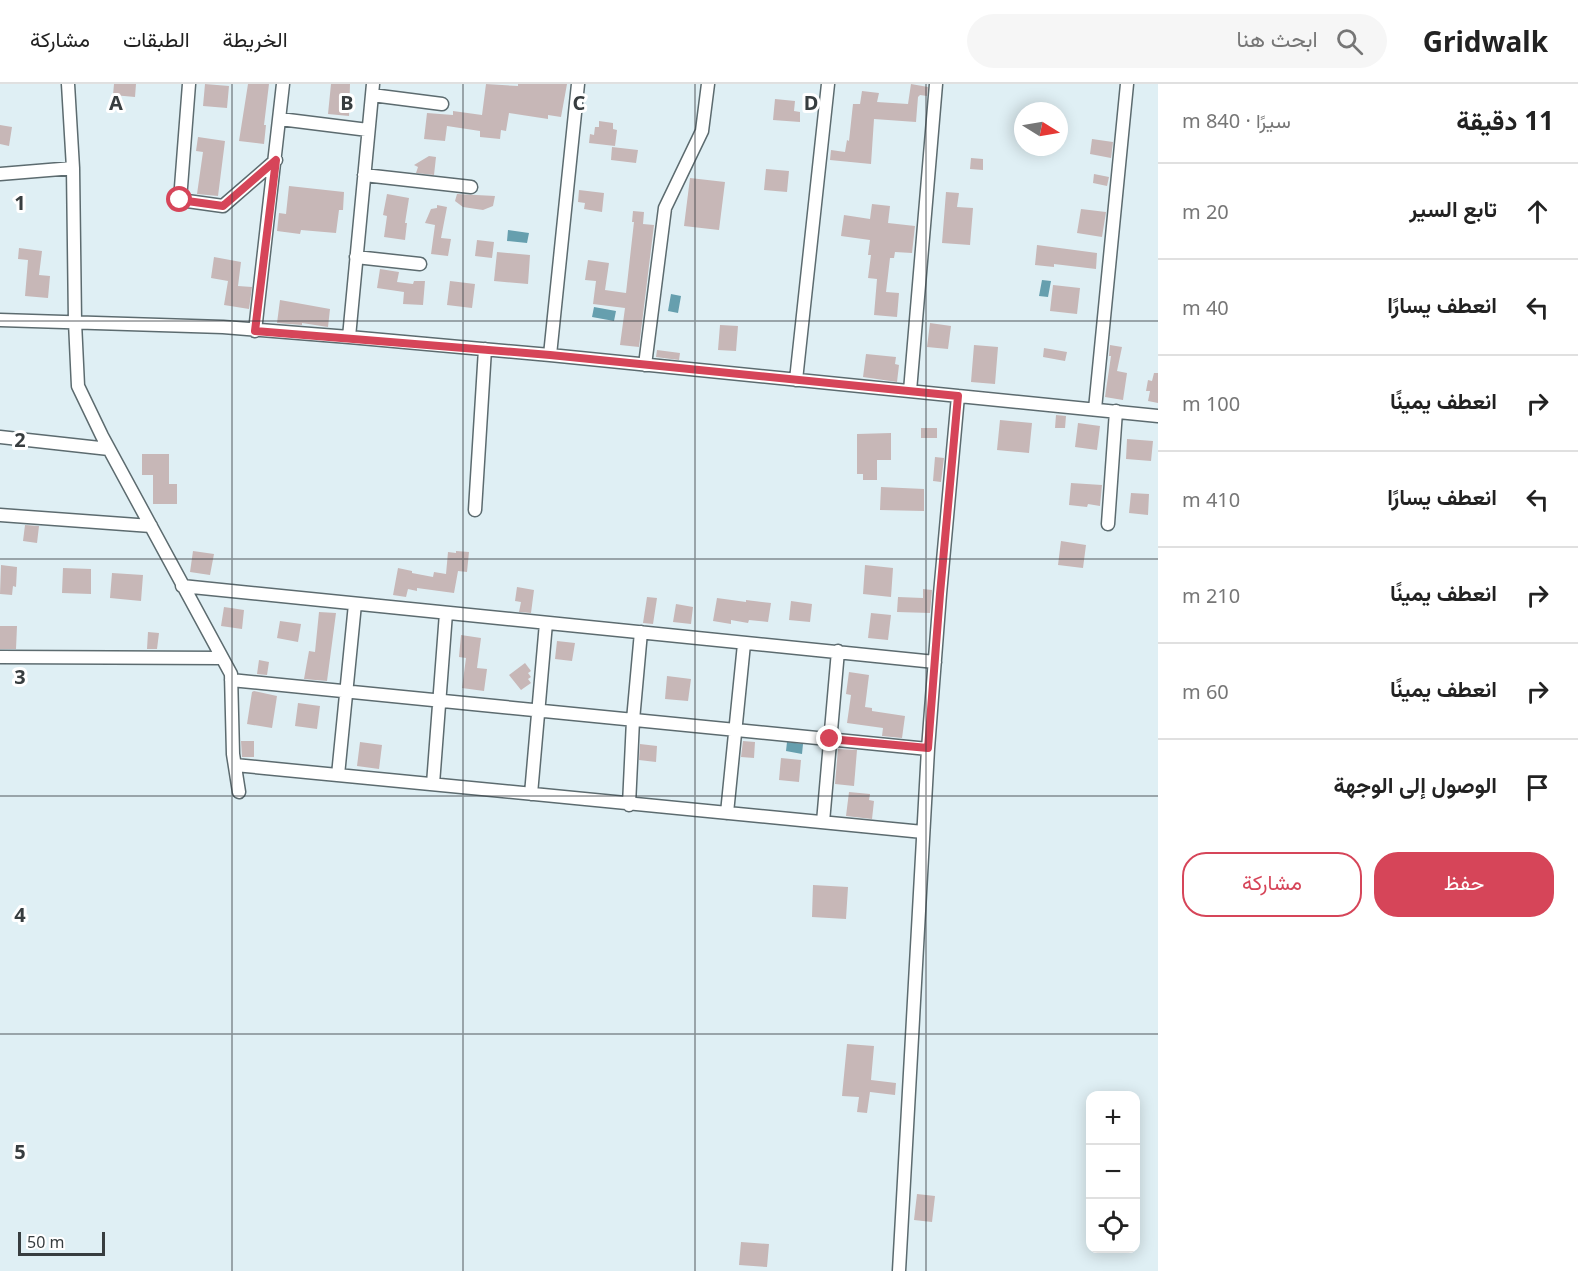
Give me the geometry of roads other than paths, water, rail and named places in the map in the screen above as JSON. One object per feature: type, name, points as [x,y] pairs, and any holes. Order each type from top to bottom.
[{"type":"street","points":[[68,84],[73,168],[78,386],[109,449],[231,674],[235,765],[239,792]]},
{"type":"street","points":[[189,84],[180,200],[223,206],[276,160]]},
{"type":"street","points":[[255,331],[283,84]]},
{"type":"street","points":[[550,355],[578,84]]},
{"type":"street","points":[[645,365],[665,208],[702,131],[708,84]]},
{"type":"street","points":[[796,380],[828,84]]},
{"type":"street","points":[[910,391],[936,84]]},
{"type":"street","points":[[1095,409],[1127,84]]},
{"type":"street","points":[[349,337],[372,90],[442,104]]},
{"type":"street","points":[[280,119],[368,130]]},
{"type":"street","points":[[0,174],[73,168]]},
{"type":"street","points":[[364,175],[471,187]]},
{"type":"street","points":[[356,257],[420,264]]},
{"type":"street","points":[[0,320],[224,327],[349,337],[1158,416]]},
{"type":"street","points":[[475,510],[485,349]]},
{"type":"street","points":[[899,1271],[922,832],[934,662],[958,396]]},
{"type":"street","points":[[1108,524],[1116,411]]},
{"type":"street","points":[[0,437],[109,449]]},
{"type":"street","points":[[0,515],[151,526]]},
{"type":"street","points":[[182,586],[934,662]]},
{"type":"street","points":[[338,775],[355,604]]},
{"type":"street","points":[[433,784],[446,613]]},
{"type":"street","points":[[531,794],[546,623]]},
{"type":"street","points":[[629,805],[633,720],[641,632]]},
{"type":"street","points":[[726,813],[744,644]]},
{"type":"street","points":[[823,822],[838,651]]},
{"type":"street","points":[[0,657],[222,658]]},
{"type":"street","points":[[231,680],[928,748]]},
{"type":"street","points":[[235,765],[922,832]]},
{"type":"water","points":[[508,230],[529,233],[527,243],[507,241]]},
{"type":"water","points":[[1042,280],[1051,281],[1048,297],[1039,296]]},
{"type":"water","points":[[671,294],[681,296],[678,313],[668,311]]},
{"type":"water","points":[[594,307],[616,311],[614,321],[592,317]]},
{"type":"water","points":[[787,742],[803,744],[802,754],[786,751]]}]
